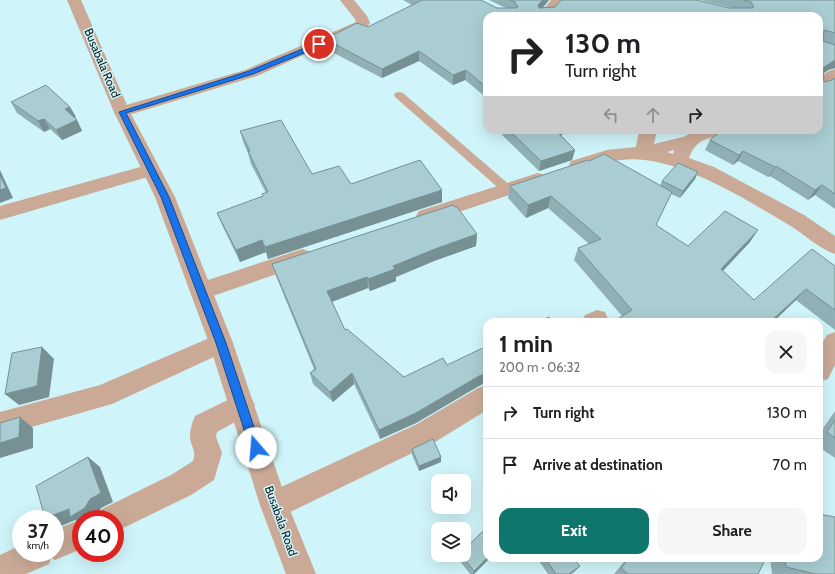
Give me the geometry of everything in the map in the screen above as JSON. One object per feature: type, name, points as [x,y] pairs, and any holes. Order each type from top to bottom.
[{"type":"street","name":"Busabala Road","points":[[74,0],[122,112],[165,197],[221,343],[274,505],[301,574]]},
{"type":"street","points":[[122,112],[251,73],[359,26],[363,23],[362,19],[347,0]]},
{"type":"street","points":[[548,12],[558,0]]},
{"type":"street","points":[[823,83],[835,74]]},
{"type":"street","points":[[644,153],[647,134]]},
{"type":"street","points":[[680,152],[686,143],[693,137],[702,134]]},
{"type":"street","points":[[410,221],[607,156],[634,152],[680,152],[707,171],[797,220],[835,246]]},
{"type":"street","points":[[0,214],[151,170]]},
{"type":"street","points":[[201,291],[320,251]]},
{"type":"street","points":[[823,364],[835,342]]},
{"type":"street","points":[[0,424],[103,396],[221,343]]},
{"type":"street","points":[[274,505],[426,433],[483,398]]},
{"type":"street","points":[[124,513],[181,486],[204,470],[209,453],[203,437],[204,425],[242,405]]},
{"type":"street","points":[[0,570],[18,562]]},
{"type":"lane","points":[[399,95],[507,189]]},
{"type":"building","points":[[422,0],[481,0],[497,8],[516,8],[518,7],[515,2],[510,0],[543,0],[538,5],[539,8],[555,7],[561,0],[697,0],[729,8],[752,8],[754,7],[751,2],[743,0],[835,0],[835,33],[824,30],[823,41],[823,12],[483,12],[483,85],[466,70],[453,75],[419,51],[382,69],[325,39],[357,23],[368,27]]},
{"type":"building","points":[[823,41],[835,45],[835,60],[823,68]]},
{"type":"building","points":[[823,68],[824,82],[835,78],[835,194],[822,185],[815,190],[776,166],[775,167],[743,151],[739,155],[710,140],[717,134],[823,134]]},
{"type":"building","points":[[46,85],[70,107],[65,109],[77,120],[56,130],[44,119],[38,121],[11,102]]},
{"type":"building","points":[[281,120],[312,174],[339,166],[351,184],[420,160],[442,190],[265,247],[262,240],[236,250],[217,213],[263,196],[262,194],[268,192],[240,131]]},
{"type":"building","points":[[513,134],[559,134],[575,150],[541,161]]},
{"type":"building","points":[[604,154],[672,192],[656,225],[688,246],[725,211],[758,230],[721,269],[754,300],[812,249],[835,266],[835,310],[806,289],[774,318],[619,318],[632,310],[578,248],[601,239],[551,196],[528,205],[510,186],[588,160],[589,161]]},
{"type":"building","points":[[678,163],[698,172],[683,191],[662,181]]},
{"type":"building","points":[[0,175],[6,188],[0,190]]},
{"type":"building","points":[[453,205],[457,207],[477,234],[393,266],[395,269],[368,279],[367,277],[327,291],[345,330],[347,329],[404,377],[443,358],[447,365],[483,348],[483,374],[416,413],[379,430],[352,373],[330,392],[310,373],[316,369],[272,264]]},
{"type":"building","points":[[42,347],[37,386],[5,394],[12,353]]},
{"type":"building","points":[[20,417],[19,437],[0,443],[0,423]]},
{"type":"building","points":[[835,420],[835,438],[827,432]]},
{"type":"building","points":[[433,439],[441,457],[419,466],[412,449]]},
{"type":"building","points":[[88,457],[101,493],[90,499],[85,508],[82,510],[72,510],[72,516],[70,517],[69,509],[64,511],[43,510],[36,486]]},
{"type":"building","points":[[823,515],[835,517],[835,574],[816,574],[786,567],[785,562],[823,562]]},
{"type":"building","points":[[483,531],[483,562],[474,571],[467,562],[471,562],[471,543]]},
{"type":"building","points":[[548,562],[576,562],[580,566],[569,574],[556,574]]},
{"type":"building","points":[[626,562],[764,562],[758,574],[628,574],[621,568]]},
{"type":"route","points":[[256,448],[221,343],[165,197],[122,112],[251,73],[319,44]]}]
